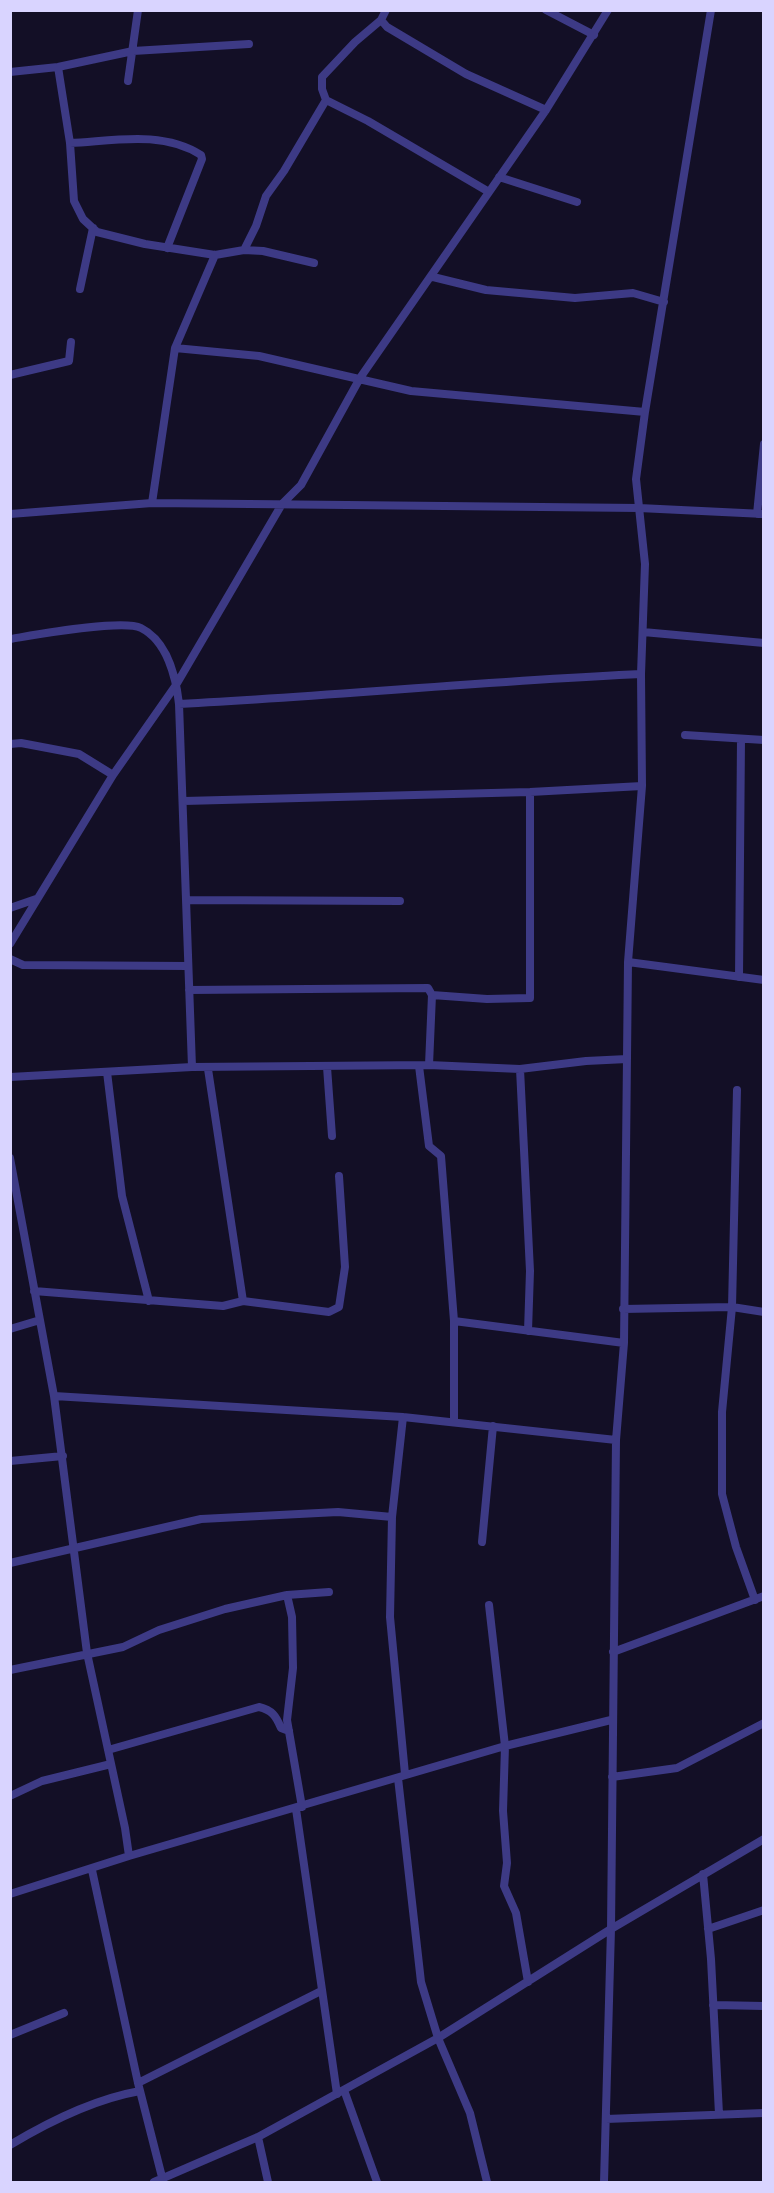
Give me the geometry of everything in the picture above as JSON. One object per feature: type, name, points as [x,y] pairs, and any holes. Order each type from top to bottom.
[{"type":"street","points":[[128,81],[138,10]]},
{"type":"street","points":[[386,10],[381,20],[355,42],[322,77],[322,89],[326,100],[368,121],[489,192]]},
{"type":"street","points":[[546,10],[594,35]]},
{"type":"street","points":[[10,944],[113,775],[176,685],[282,504],[301,485],[360,378],[433,277],[546,110],[608,10]]},
{"type":"street","points":[[604,2182],[611,1929],[611,1720],[616,1440],[624,1343],[628,962],[642,786],[645,564],[636,479],[711,10]]},
{"type":"street","points":[[381,20],[387,27],[466,74],[546,110]]},
{"type":"street","points":[[10,72],[58,67],[133,51],[249,44]]},
{"type":"street","points":[[58,67],[70,143],[74,201],[83,219],[98,232],[167,248],[215,255],[244,250],[263,250],[314,263]]},
{"type":"street","points":[[244,250],[256,226],[266,196],[284,171],[326,100]]},
{"type":"street","points":[[70,143],[151,139],[168,141],[201,155],[202,159],[167,248]]},
{"type":"street","points":[[499,177],[577,202]]},
{"type":"street","points":[[80,289],[93,228]]},
{"type":"street","points":[[152,503],[175,348],[215,255]]},
{"type":"street","points":[[433,277],[486,290],[575,298],[633,293],[664,302]]},
{"type":"street","points":[[10,375],[69,361],[71,342]]},
{"type":"street","points":[[175,348],[259,356],[411,391],[645,412]]},
{"type":"street","points":[[10,514],[152,503],[639,508],[760,514],[764,444]]},
{"type":"street","points":[[10,639],[112,626],[140,627],[162,646],[176,685],[178,704],[184,801],[192,1067]]},
{"type":"street","points":[[643,632],[764,642]]},
{"type":"street","points":[[178,704],[359,694],[528,679],[642,674]]},
{"type":"street","points":[[685,735],[764,740]]},
{"type":"street","points":[[739,976],[741,739]]},
{"type":"street","points":[[10,744],[21,743],[79,754],[113,775]]},
{"type":"street","points":[[184,801],[530,792],[642,786]]},
{"type":"street","points":[[432,995],[528,999],[532,995],[530,792]]},
{"type":"street","points":[[10,908],[36,899]]},
{"type":"street","points":[[187,900],[400,901]]},
{"type":"street","points":[[10,959],[23,965],[188,966]]},
{"type":"street","points":[[628,962],[764,980]]},
{"type":"street","points":[[189,990],[428,988],[432,995],[429,1065]]},
{"type":"street","points":[[10,1077],[192,1067],[429,1065],[520,1069],[586,1061],[627,1059]]},
{"type":"street","points":[[419,1065],[429,1146],[441,1156],[454,1321],[454,1422]]},
{"type":"street","points":[[327,1067],[332,1136]]},
{"type":"street","points":[[208,1068],[243,1301]]},
{"type":"street","points":[[520,1069],[530,1270],[528,1331]]},
{"type":"street","points":[[107,1072],[122,1196],[149,1300]]},
{"type":"street","points":[[737,1090],[732,1307],[722,1412],[722,1494],[736,1547],[755,1600]]},
{"type":"street","points":[[10,1158],[54,1396],[87,1653],[129,1856]]},
{"type":"street","points":[[34,1291],[223,1305],[243,1301],[329,1312],[339,1307],[345,1267],[339,1176]]},
{"type":"street","points":[[623,1309],[732,1307],[764,1312]]},
{"type":"street","points":[[10,1329],[40,1320]]},
{"type":"street","points":[[454,1321],[624,1343]]},
{"type":"street","points":[[54,1396],[404,1416],[616,1440]]},
{"type":"street","points":[[404,1416],[392,1517],[390,1617],[421,1982],[438,2038],[470,2113],[487,2182]]},
{"type":"street","points":[[482,1542],[493,1426]]},
{"type":"street","points":[[10,1461],[63,1456]]},
{"type":"street","points":[[10,1563],[75,1550],[156,1528],[201,1519],[338,1512],[392,1517]]},
{"type":"street","points":[[10,1671],[123,1647],[159,1630],[225,1609],[287,1595],[329,1592]]},
{"type":"street","points":[[287,1595],[293,1643],[293,1681],[287,1720],[321,1991],[341,2092],[377,2182]]},
{"type":"street","points":[[613,1652],[764,1596]]},
{"type":"street","points":[[489,1605],[505,1746],[503,1811],[507,1863],[504,1886],[516,1913],[528,1982]]},
{"type":"street","points":[[108,1750],[259,1707],[267,1709],[276,1717],[281,1728],[289,1731]]},
{"type":"street","points":[[10,1894],[92,1870],[129,1856],[505,1746],[611,1720]]},
{"type":"street","points":[[612,1777],[677,1768],[764,1723]]},
{"type":"street","points":[[10,1796],[42,1781],[111,1764]]},
{"type":"street","points":[[154,2182],[258,2137],[438,2038],[611,1929],[764,1839]]},
{"type":"street","points":[[92,1870],[139,2087],[163,2180]]},
{"type":"street","points":[[703,1874],[719,2114]]},
{"type":"street","points":[[708,1929],[764,1910]]},
{"type":"street","points":[[10,2145],[82,2108],[139,2087],[321,1991]]},
{"type":"street","points":[[713,2005],[764,2006]]},
{"type":"street","points":[[10,2035],[64,2013]]},
{"type":"street","points":[[606,2119],[764,2113]]},
{"type":"street","points":[[258,2137],[268,2182]]}]
